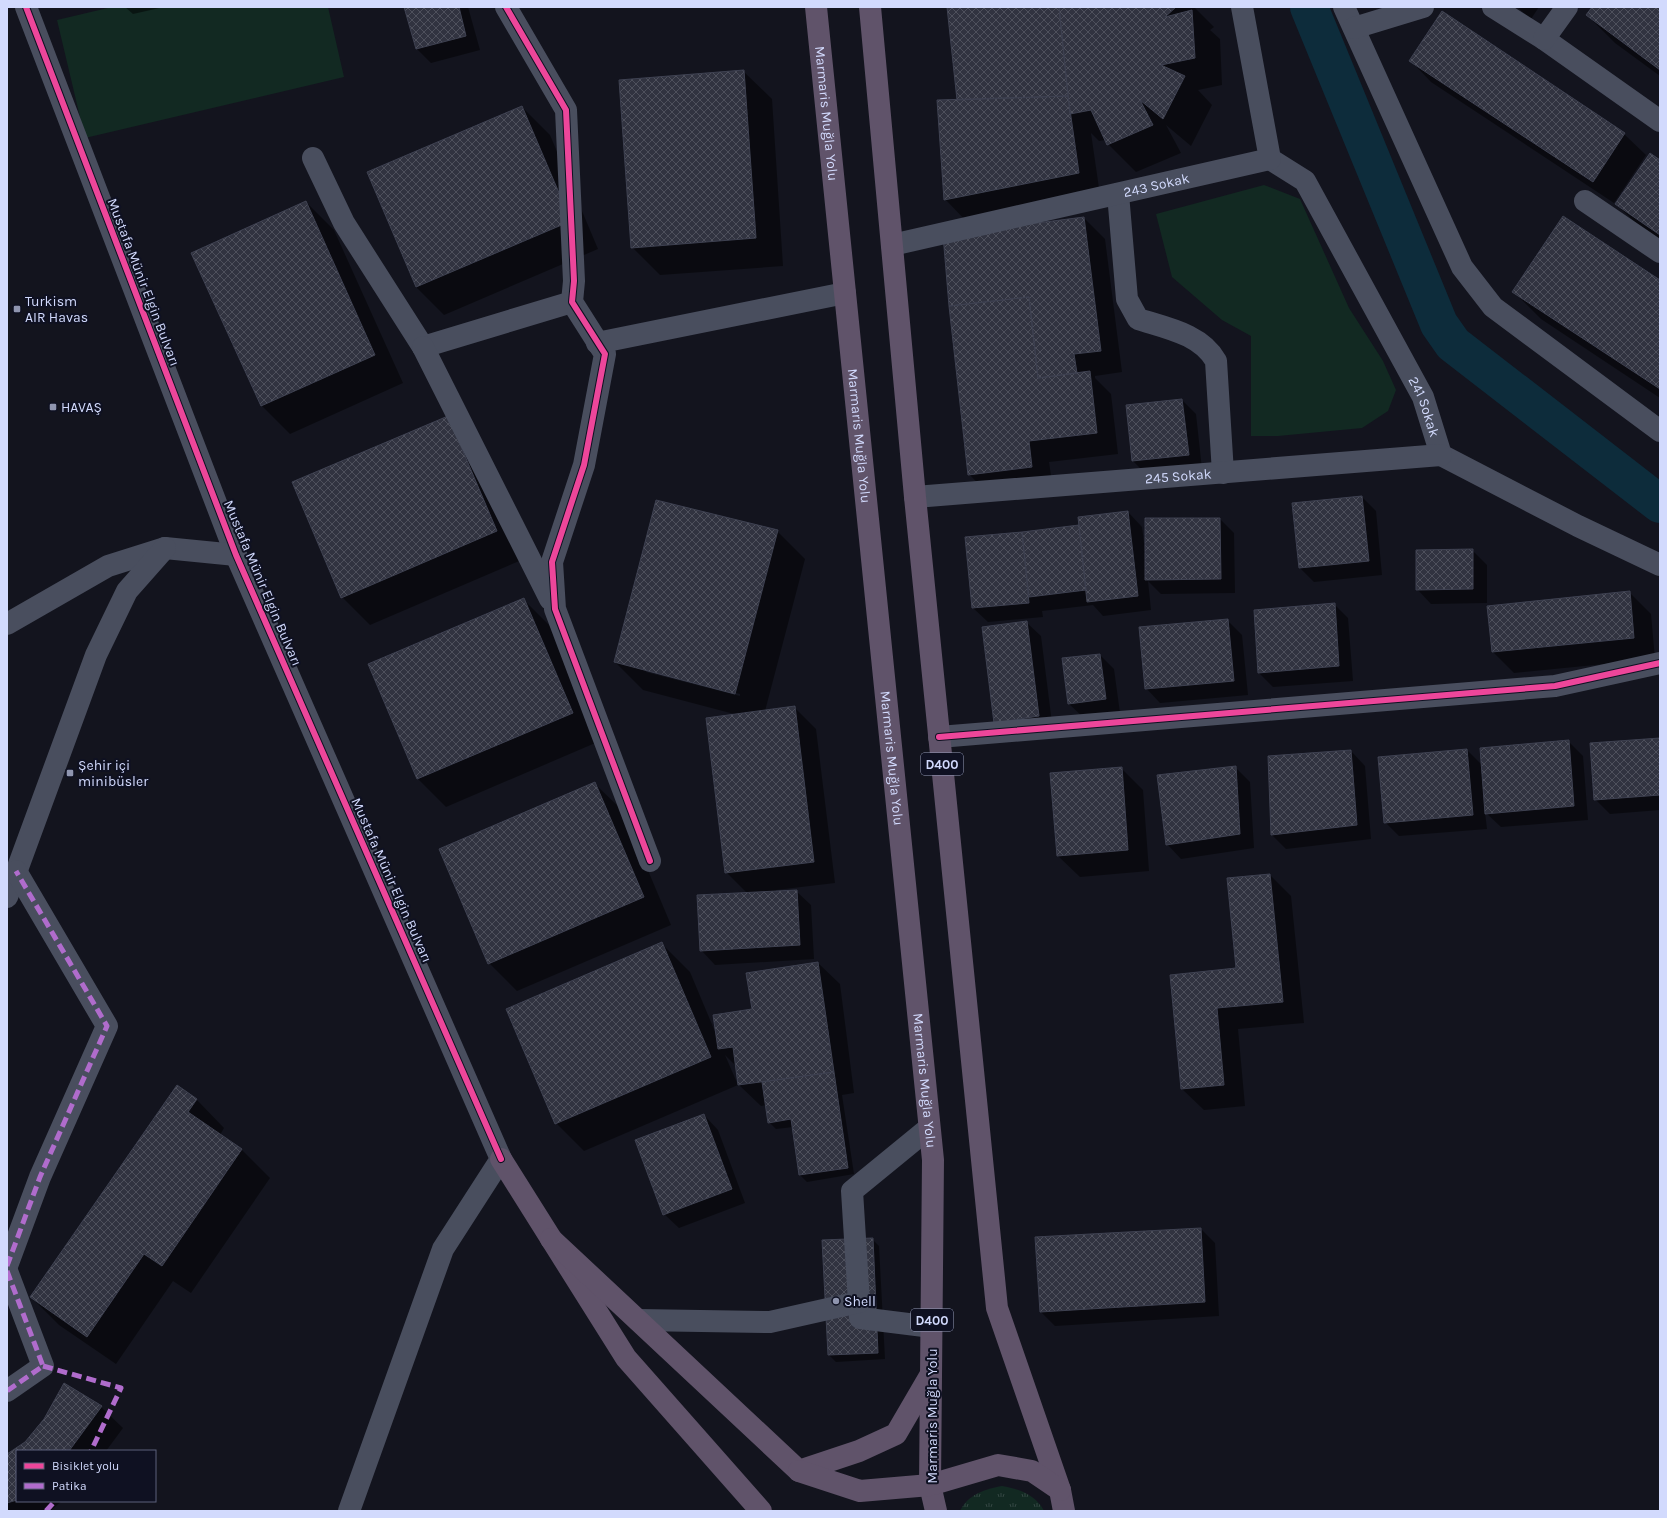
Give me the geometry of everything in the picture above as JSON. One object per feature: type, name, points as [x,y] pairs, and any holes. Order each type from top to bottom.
[{"type":"highway","name":"Marmaris Muğla Yolu","points":[[816,7],[933,1160],[930,1485],[936,1511]]},
{"type":"highway","name":"D400","points":[[870,7],[915,497],[997,1308],[1060,1490],[1064,1511]]},
{"type":"highway","points":[[501,1159],[626,1358],[761,1511]]},
{"type":"highway","points":[[551,1238],[799,1471],[860,1491],[930,1485],[998,1464],[1032,1471],[1060,1490]]},
{"type":"highway","points":[[799,1471],[858,1452],[896,1434],[931,1373]]},
{"type":"street","name":"Mustafa Münir Elgin Bulvarı","points":[[26,7],[236,555],[501,1159]]},
{"type":"street","points":[[506,7],[566,110],[574,281],[572,302],[605,354],[584,465],[552,562],[555,609]]},
{"type":"street","points":[[1242,7],[1270,159]]},
{"type":"street","points":[[1344,7],[1462,267],[1493,307],[1660,431]]},
{"type":"street","points":[[1354,28],[1423,7]]},
{"type":"street","points":[[1493,7],[1544,39],[1660,121]]},
{"type":"street","points":[[1544,39],[1567,7]]},
{"type":"street","points":[[313,158],[344,223],[423,347],[555,609],[650,861]]},
{"type":"street","name":"243 Sokak","points":[[892,245],[1270,159]]},
{"type":"street","name":"241 Sokak","points":[[1270,159],[1305,181],[1423,397],[1440,455],[1578,526],[1660,565]]},
{"type":"street","points":[[1118,194],[1127,299],[1138,319],[1189,336],[1211,352],[1216,361],[1223,473]]},
{"type":"street","points":[[1585,201],[1660,252]]},
{"type":"street","points":[[598,343],[845,293]]},
{"type":"street","points":[[423,347],[572,302]]},
{"type":"street","name":"245 Sokak","points":[[915,497],[1440,455]]},
{"type":"street","points":[[7,624],[108,566],[165,548],[236,555]]},
{"type":"street","points":[[7,897],[96,655],[127,591],[165,548]]},
{"type":"street","points":[[939,737],[1555,686],[1660,664]]},
{"type":"street","points":[[7,1266],[40,1177],[107,1026],[16,871]]},
{"type":"street","points":[[929,1128],[852,1191],[860,1318],[932,1327]]},
{"type":"street","points":[[349,1511],[443,1249],[501,1159]]},
{"type":"street","points":[[7,1271],[43,1366],[7,1391]]},
{"type":"street","points":[[638,1320],[770,1322],[859,1302]]},
{"type":"green space","points":[[112,7],[328,7],[344,77],[85,138],[57,20]]},
{"type":"green space","points":[[1264,185],[1300,199],[1349,308],[1383,361],[1396,390],[1388,411],[1362,428],[1278,436],[1251,436],[1251,336],[1222,320],[1172,277],[1156,214]]},
{"type":"green space","points":[[1002,1486],[1021,1491],[1032,1497],[1041,1505],[1044,1511],[960,1511],[968,1500],[978,1493]]},
{"type":"building","points":[[404,7],[459,7],[466,36],[416,49]]},
{"type":"building","points":[[947,7],[1059,7],[1068,96],[957,100]]},
{"type":"building","points":[[1059,7],[1176,7],[1165,17],[1192,10],[1195,58],[1161,65],[1185,76],[1163,119],[1140,100],[1153,125],[1107,145],[1091,110],[1070,114]]},
{"type":"building","points":[[1592,7],[1660,7],[1660,70],[1586,15]]},
{"type":"building","points":[[1442,11],[1625,133],[1593,182],[1409,61]]},
{"type":"building","points":[[744,70],[756,238],[631,248],[619,80]]},
{"type":"building","points":[[1068,96],[1079,173],[944,200],[937,100]]},
{"type":"building","points":[[522,106],[571,221],[416,287],[367,172]]},
{"type":"building","points":[[1650,153],[1660,160],[1660,235],[1615,204]]},
{"type":"building","points":[[306,201],[375,355],[261,406],[191,253]]},
{"type":"building","points":[[1563,216],[1660,280],[1660,389],[1512,292]]},
{"type":"building","points":[[1084,217],[1101,351],[1074,354],[1077,373],[1038,378],[1029,297],[949,306],[943,235]]},
{"type":"building","points":[[1029,297],[1038,378],[1090,371],[1097,433],[1029,441],[1032,467],[968,475],[949,306]]},
{"type":"building","points":[[1182,399],[1189,455],[1132,461],[1126,405]]},
{"type":"building","points":[[448,416],[497,531],[341,598],[292,482]]},
{"type":"building","points":[[1362,496],[1369,561],[1299,568],[1292,503]]},
{"type":"building","points":[[656,500],[778,530],[735,694],[614,662]]},
{"type":"building","points":[[1128,511],[1138,596],[1087,602],[1078,517]]},
{"type":"building","points":[[1145,518],[1220,518],[1221,579],[1145,580]]},
{"type":"building","points":[[1079,525],[1086,590],[1029,597],[1022,532]]},
{"type":"building","points":[[1022,532],[1029,603],[972,608],[965,537]]},
{"type":"building","points":[[1473,549],[1473,589],[1416,590],[1416,550]]},
{"type":"building","points":[[1630,591],[1634,638],[1492,652],[1487,606]]},
{"type":"building","points":[[524,598],[573,713],[417,779],[368,664]]},
{"type":"building","points":[[1335,603],[1339,666],[1258,673],[1254,610]]},
{"type":"building","points":[[1228,619],[1234,681],[1145,689],[1139,627]]},
{"type":"building","points":[[1027,621],[1039,716],[994,723],[982,627]]},
{"type":"building","points":[[1100,654],[1106,699],[1068,704],[1062,658]]},
{"type":"building","points":[[795,706],[814,862],[725,873],[706,718]]},
{"type":"building","points":[[1660,738],[1660,795],[1594,800],[1590,743]]},
{"type":"building","points":[[1569,740],[1574,806],[1485,814],[1480,748]]},
{"type":"building","points":[[1467,749],[1473,815],[1384,823],[1378,757]]},
{"type":"building","points":[[1351,750],[1357,825],[1271,835],[1268,756]]},
{"type":"building","points":[[1236,766],[1240,834],[1166,845],[1157,775]]},
{"type":"building","points":[[1122,767],[1128,850],[1057,856],[1050,773]]},
{"type":"building","points":[[595,782],[644,897],[488,964],[439,849]]},
{"type":"building","points":[[1270,874],[1283,1002],[1217,1008],[1224,1085],[1181,1089],[1170,975],[1236,968],[1227,878]]},
{"type":"building","points":[[797,890],[800,945],[700,951],[697,895]]},
{"type":"building","points":[[662,942],[711,1057],[555,1124],[506,1009]]},
{"type":"building","points":[[818,962],[834,1072],[738,1085],[733,1047],[718,1049],[713,1015],[752,1009],[746,973]]},
{"type":"building","points":[[834,1072],[848,1168],[799,1175],[791,1119],[768,1123],[762,1082]]},
{"type":"building","points":[[177,1085],[197,1099],[188,1112],[242,1149],[162,1266],[144,1254],[87,1337],[30,1297]]},
{"type":"building","points":[[704,1114],[732,1189],[663,1215],[635,1140]]},
{"type":"building","points":[[1201,1228],[1205,1302],[1040,1312],[1035,1237]]},
{"type":"building","points":[[873,1238],[878,1353],[828,1355],[822,1240]]},
{"type":"building","points":[[64,1383],[102,1406],[70,1450],[16,1450],[16,1500],[7,1503],[7,1454],[25,1442],[44,1419]]},
{"type":"waterway","points":[[1309,7],[1439,324],[1453,344],[1660,504]]},
{"type":"marked path","points":[[7,1266],[40,1177],[107,1026],[16,871]]},
{"type":"marked path","points":[[7,1271],[43,1366],[7,1391]]},
{"type":"marked path","points":[[43,1366],[121,1388],[91,1450]]},
{"type":"marked path","points":[[46,1511],[54,1502]]},
{"type":"cycle path","points":[[26,7],[236,555],[501,1159]]},
{"type":"cycle path","points":[[506,7],[566,110],[574,281],[572,302],[605,354],[584,465],[552,562],[555,609],[650,861]]},
{"type":"cycle path","points":[[939,737],[1555,686],[1660,663]]},
{"type":"place","name":"Turkism AIR Havas","points":[[17,309]]},
{"type":"place","name":"HAVAŞ","points":[[53,407]]},
{"type":"place","name":"Șehir içi minibüsler","points":[[70,773]]},
{"type":"place","name":"Shell","points":[[836,1301]]}]
